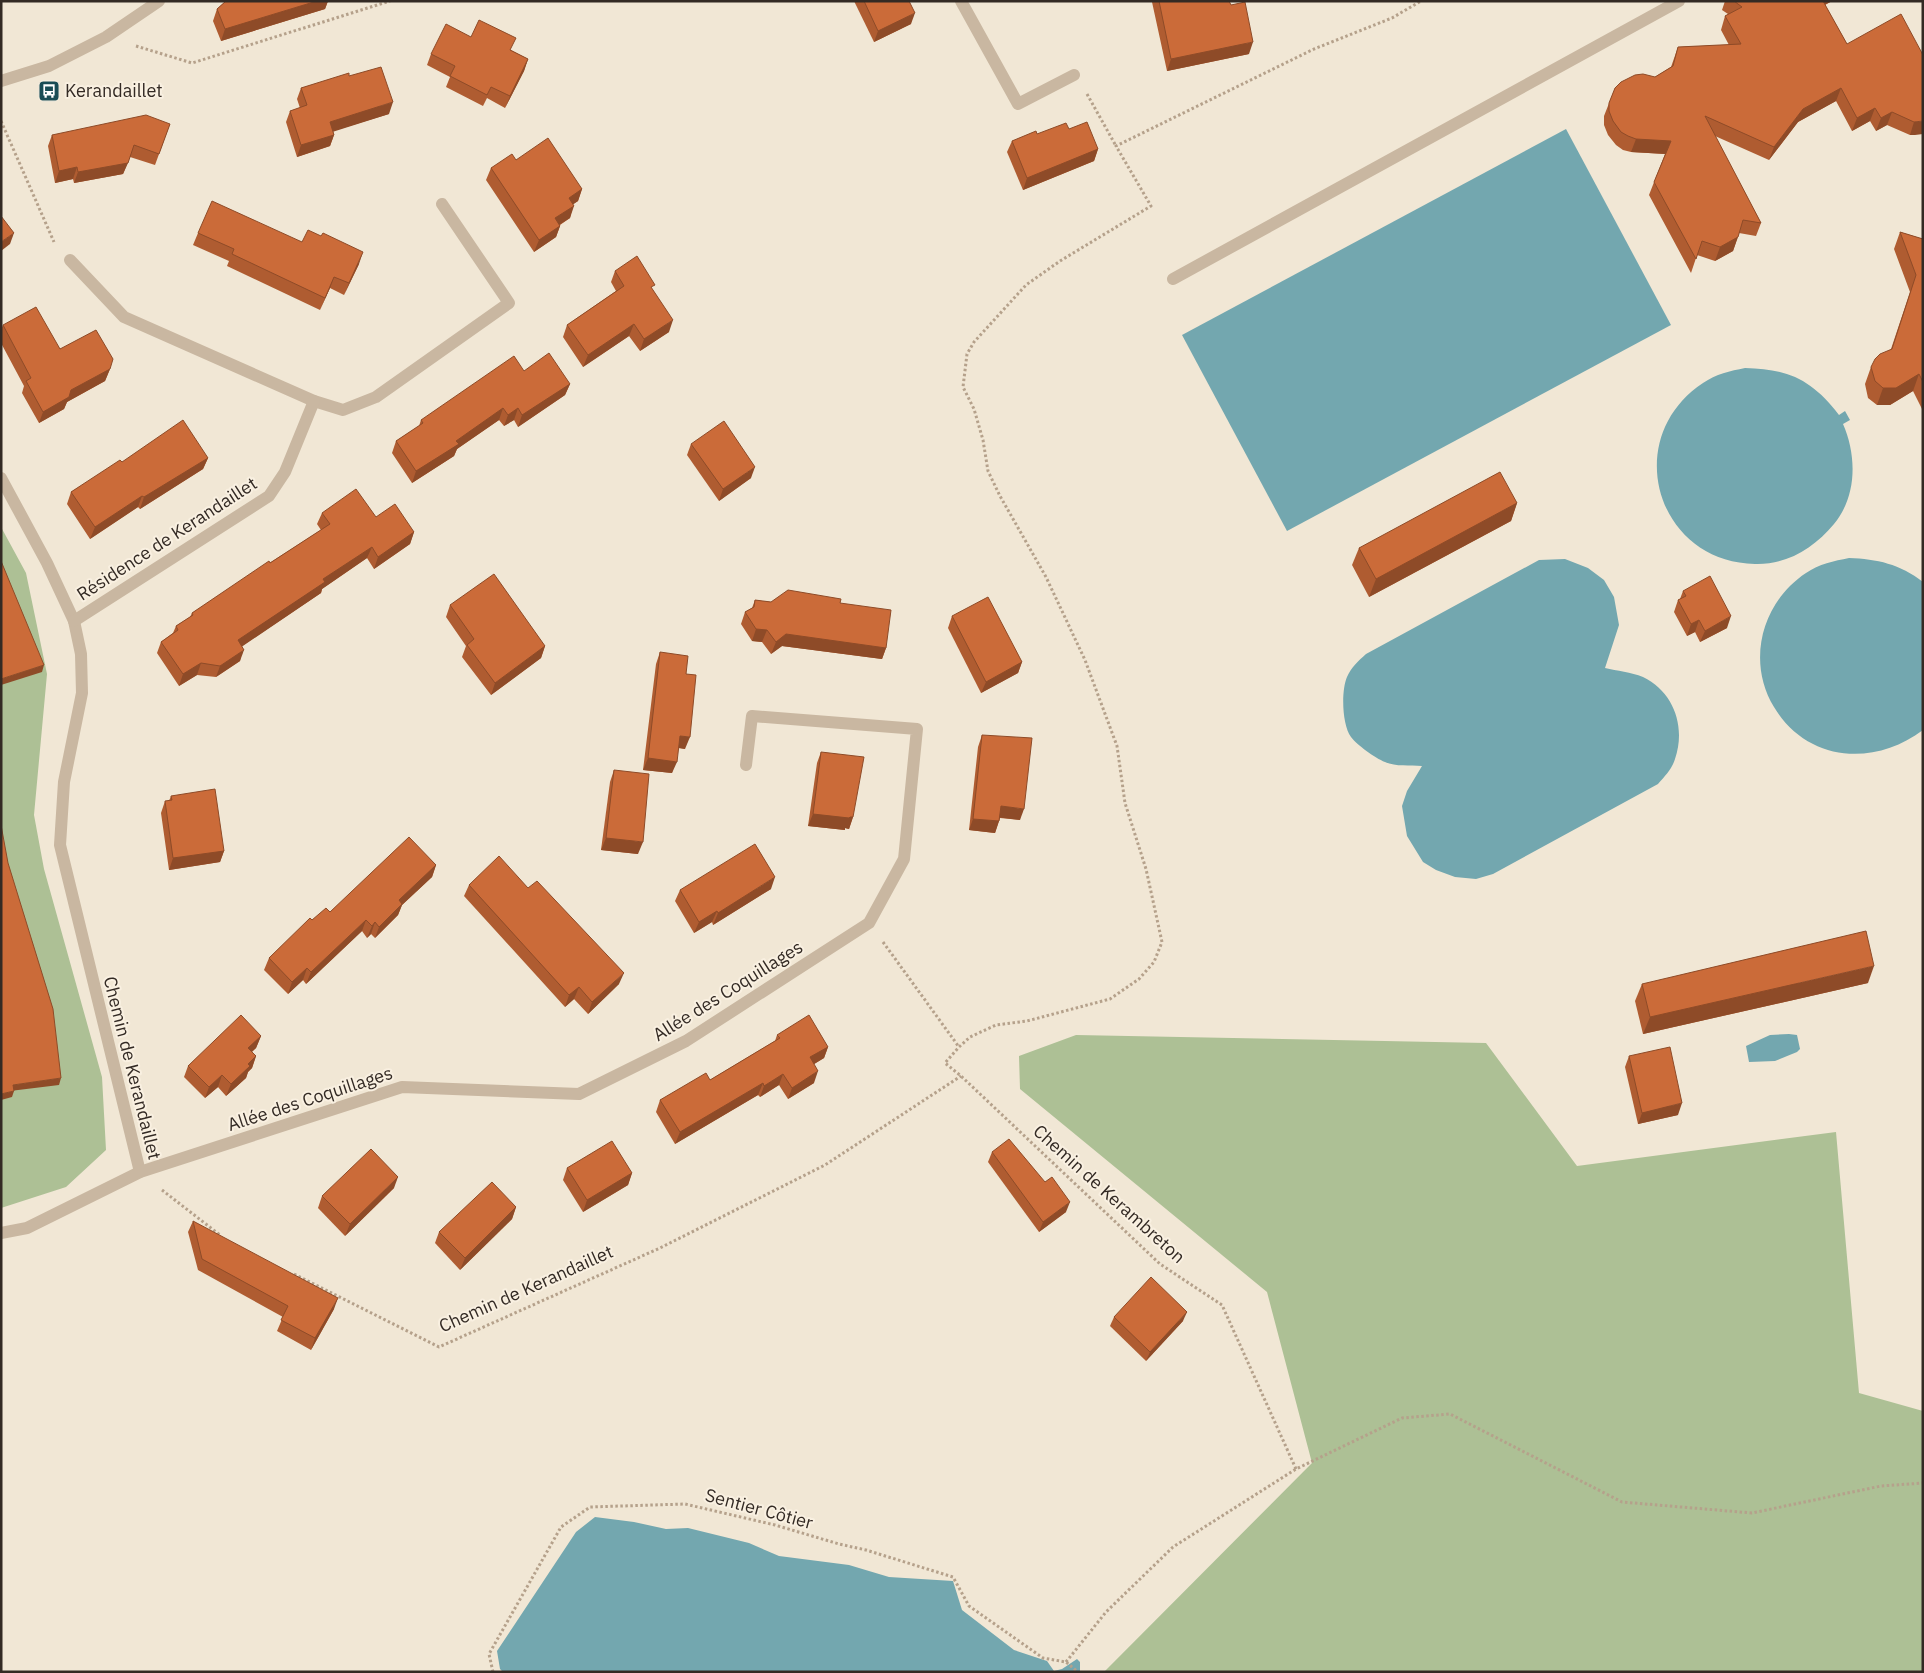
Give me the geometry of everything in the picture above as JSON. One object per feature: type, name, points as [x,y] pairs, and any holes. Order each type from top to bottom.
[{"type":"street","points":[[1,81],[49,66],[106,37],[159,1]]},
{"type":"street","points":[[961,1],[1018,104],[1074,75]]},
{"type":"street","points":[[1173,280],[1679,1]]},
{"type":"street","points":[[70,260],[124,318],[314,401],[343,410],[376,397],[509,303],[442,204]]},
{"type":"street","name":"Résidence de Kerandaillet","points":[[74,621],[269,496],[285,472],[314,401]]},
{"type":"street","name":"Chemin de Kerandaillet","points":[[1,478],[47,563],[74,621],[81,654],[82,693],[64,782],[60,845],[140,1172]]},
{"type":"street","name":"Allée des Coquillages","points":[[1,1233],[27,1228],[140,1172],[402,1087],[578,1094],[686,1041],[869,923],[904,859],[917,729],[752,716],[746,765]]},
{"type":"path","points":[[106,37],[192,63],[390,1]]},
{"type":"path","points":[[1116,146],[1314,49],[1392,18],[1421,1]]},
{"type":"path","points":[[869,923],[958,1047],[970,1037],[996,1025],[1027,1021],[1110,999],[1139,979],[1154,962],[1162,942],[1146,869],[1126,803],[1116,746],[1085,660],[1046,577],[988,471],[983,440],[974,409],[963,387],[967,354],[974,342],[1026,285],[1060,260],[1151,206],[1103,120],[1074,75]]},
{"type":"path","points":[[1,122],[58,250],[70,260]]},
{"type":"path","name":"Chemin de Kerambreton","points":[[958,1047],[945,1063],[1160,1264],[1222,1305],[1296,1469]]},
{"type":"path","name":"Chemin de Kerandaillet","points":[[288,1271],[439,1347],[660,1248],[825,1165],[961,1076]]},
{"type":"path","name":"Chemin de Kerandaillet","points":[[140,1172],[225,1240]]},
{"type":"path","points":[[1066,1662],[1106,1612],[1173,1547],[1296,1469],[1402,1418],[1450,1414],[1622,1502],[1752,1513],[1881,1486],[1923,1483]]},
{"type":"path","name":"Sentier Côtier","points":[[493,1672],[489,1654],[561,1526],[590,1506],[685,1504],[775,1525],[954,1576],[969,1606],[1043,1658],[1066,1662],[1078,1672]]},
{"type":"green space","points":[[1,527],[26,573],[47,674],[34,815],[44,869],[102,1077],[106,1150],[66,1187],[1,1208]]},
{"type":"green space","points":[[1076,1035],[1486,1043],[1577,1166],[1836,1132],[1859,1393],[1923,1411],[1923,1672],[1104,1672],[1312,1463],[1267,1292],[1020,1089],[1019,1056]]},
{"type":"water","points":[[1566,129],[1671,325],[1287,531],[1182,335]]},
{"type":"water","points":[[1745,368],[1774,371],[1798,379],[1819,393],[1839,415],[1845,411],[1850,420],[1843,424],[1851,449],[1851,488],[1842,513],[1818,541],[1789,558],[1767,564],[1755,564],[1721,558],[1693,543],[1673,520],[1661,493],[1657,464],[1662,434],[1677,406],[1703,383],[1713,377]]},
{"type":"water","points":[[1849,558],[1888,564],[1906,571],[1923,582],[1923,730],[1904,742],[1884,750],[1863,753],[1842,753],[1823,748],[1804,739],[1788,725],[1774,707],[1761,671],[1760,652],[1763,634],[1769,616],[1778,600],[1791,585],[1816,567]]},
{"type":"water","points":[[1565,559],[1588,568],[1604,580],[1614,597],[1619,625],[1605,668],[1643,677],[1663,692],[1670,701],[1678,723],[1679,735],[1674,763],[1658,784],[1493,874],[1476,879],[1455,877],[1436,870],[1423,862],[1407,836],[1402,806],[1407,791],[1422,766],[1389,764],[1366,751],[1351,737],[1346,725],[1343,708],[1347,677],[1366,654],[1539,560]]},
{"type":"water","points":[[1770,1035],[1797,1035],[1800,1049],[1797,1052],[1775,1061],[1749,1062],[1746,1046]]},
{"type":"water","points":[[595,1517],[634,1522],[666,1529],[688,1528],[749,1543],[779,1556],[849,1565],[889,1577],[953,1581],[962,1610],[1014,1650],[1047,1661],[1054,1671],[1062,1669],[1077,1659],[1080,1662],[1080,1672],[503,1672],[500,1669],[497,1651],[576,1532]]},
{"type":"building","points":[[226,1],[317,1],[225,29],[217,9]]},
{"type":"building","points":[[864,1],[909,1],[915,13],[878,31]]},
{"type":"building","points":[[1159,1],[1229,1],[1231,5],[1245,2],[1253,42],[1171,59]]},
{"type":"building","points":[[1734,1],[1823,1],[1847,44],[1901,14],[1923,55],[1923,121],[1914,122],[1892,112],[1881,118],[1875,108],[1857,118],[1841,88],[1803,109],[1774,147],[1705,116],[1761,223],[1743,220],[1738,237],[1720,247],[1702,241],[1696,259],[1654,182],[1671,141],[1636,139],[1621,132],[1613,121],[1609,111],[1609,103],[1615,88],[1621,82],[1635,75],[1643,74],[1655,77],[1673,66],[1678,47],[1741,44],[1725,16],[1742,7]]},
{"type":"building","points":[[479,20],[516,38],[510,50],[528,59],[510,96],[491,87],[487,95],[450,76],[455,66],[431,54],[446,24],[471,37]]},
{"type":"building","points":[[381,67],[393,102],[330,122],[334,135],[301,145],[290,111],[307,105],[301,88],[349,73],[349,76]]},
{"type":"building","points":[[146,115],[170,124],[159,154],[134,145],[128,163],[78,172],[77,167],[59,171],[52,135]]},
{"type":"building","points":[[1087,122],[1098,149],[1027,178],[1012,141],[1036,131],[1037,134],[1066,123],[1069,129]]},
{"type":"building","points":[[548,138],[582,189],[569,198],[574,206],[555,218],[560,226],[539,240],[491,168],[512,154],[516,160]]},
{"type":"building","points":[[212,201],[302,242],[308,230],[321,236],[323,233],[363,252],[349,283],[334,277],[325,298],[232,254],[234,249],[198,233]]},
{"type":"building","points":[[1,216],[14,233],[1,242]]},
{"type":"building","points":[[1900,232],[1923,239],[1923,382],[1919,374],[1896,388],[1883,388],[1875,381],[1871,367],[1880,354],[1892,349],[1916,275]]},
{"type":"building","points":[[637,256],[655,285],[651,287],[673,320],[644,339],[634,324],[588,355],[567,325],[624,286],[615,271]]},
{"type":"building","points":[[36,307],[60,349],[96,330],[113,359],[110,369],[71,390],[69,397],[43,412],[26,381],[31,378],[3,325]]},
{"type":"building","points":[[549,353],[570,384],[522,415],[518,408],[508,415],[503,408],[456,441],[459,444],[416,471],[396,441],[423,423],[421,420],[514,356],[524,371]]},
{"type":"building","points":[[183,420],[208,458],[144,497],[142,496],[95,527],[71,492],[120,460],[122,462]]},
{"type":"building","points":[[724,421],[755,467],[723,489],[691,444]]},
{"type":"building","points":[[1500,472],[1517,503],[1376,579],[1359,548]]},
{"type":"building","points":[[356,489],[376,517],[395,504],[414,532],[378,557],[372,547],[323,579],[325,582],[238,640],[244,650],[220,666],[201,663],[183,674],[161,642],[178,630],[176,626],[193,615],[192,613],[269,561],[270,563],[330,524],[322,513]]},
{"type":"building","points":[[1,561],[44,665],[1,679]]},
{"type":"building","points":[[494,574],[545,646],[495,683],[467,645],[474,639],[450,605]]},
{"type":"building","points":[[1710,576],[1731,616],[1705,631],[1699,620],[1691,624],[1678,600],[1686,596],[1683,591]]},
{"type":"building","points":[[788,590],[841,599],[840,603],[891,610],[886,648],[786,634],[776,642],[767,630],[756,629],[745,612],[754,607],[755,600],[771,602]]},
{"type":"building","points":[[988,597],[1022,662],[986,682],[952,616]]},
{"type":"building","points":[[660,652],[688,656],[686,674],[696,675],[690,737],[680,736],[677,762],[648,758]]},
{"type":"building","points":[[982,735],[1032,738],[1024,809],[1001,806],[999,821],[973,819]]},
{"type":"building","points":[[821,752],[864,757],[853,817],[813,814]]},
{"type":"building","points":[[614,770],[649,774],[643,842],[606,838]]},
{"type":"building","points":[[215,789],[224,851],[173,858],[165,801],[172,800],[171,796]]},
{"type":"building","points":[[1,825],[8,863],[53,1009],[61,1078],[13,1085],[14,1091],[1,1094]]},
{"type":"building","points":[[409,837],[436,865],[399,900],[402,904],[379,927],[375,922],[372,926],[366,920],[311,972],[307,968],[292,982],[269,958],[310,918],[312,920],[326,908],[330,912]]},
{"type":"building","points":[[755,844],[775,877],[718,913],[717,911],[699,922],[680,890]]},
{"type":"building","points":[[499,856],[528,888],[537,881],[624,973],[592,1002],[579,987],[569,995],[469,885]]},
{"type":"building","points":[[1866,931],[1874,966],[1650,1017],[1642,984]]},
{"type":"building","points":[[241,1015],[261,1036],[248,1048],[256,1056],[248,1064],[250,1066],[231,1084],[222,1075],[209,1087],[188,1066]]},
{"type":"building","points":[[809,1015],[828,1047],[810,1057],[818,1071],[792,1088],[783,1074],[764,1086],[763,1083],[680,1132],[660,1100],[706,1073],[710,1080],[780,1038],[777,1035]]},
{"type":"building","points":[[1670,1047],[1682,1103],[1642,1113],[1629,1056]]},
{"type":"building","points":[[1009,1139],[1045,1182],[1052,1177],[1070,1202],[1043,1222],[992,1152]]},
{"type":"building","points":[[612,1141],[632,1173],[587,1200],[567,1168]]},
{"type":"building","points":[[371,1149],[398,1177],[350,1224],[322,1196]]},
{"type":"building","points":[[492,1182],[516,1207],[465,1258],[439,1232]]},
{"type":"building","points":[[193,1221],[338,1298],[315,1338],[281,1320],[288,1306],[202,1259]]},
{"type":"building","points":[[1151,1277],[1187,1312],[1150,1352],[1114,1317]]},
{"type":"place","name":"Kerandaillet","points":[[49,91]]}]
